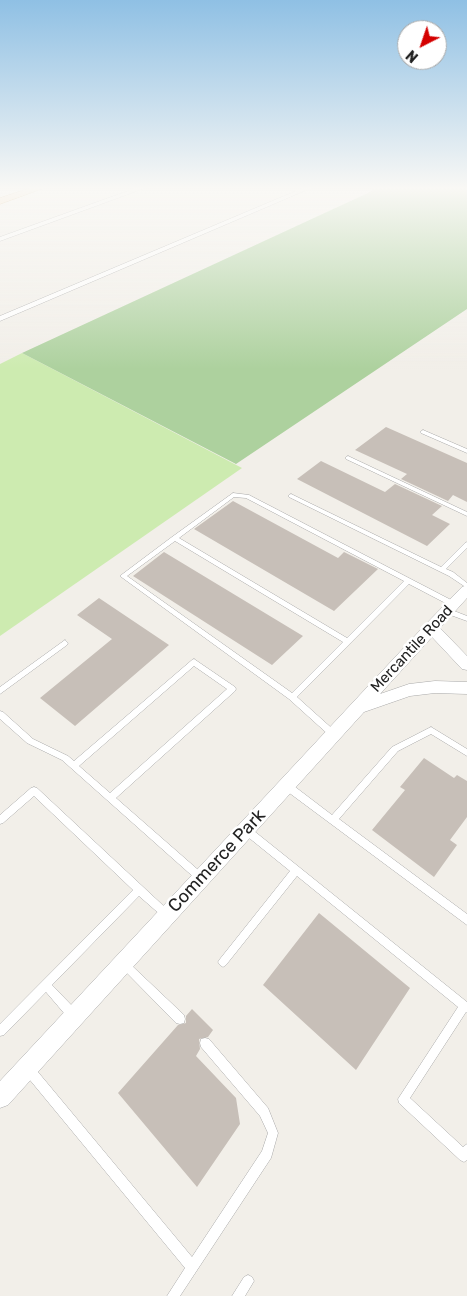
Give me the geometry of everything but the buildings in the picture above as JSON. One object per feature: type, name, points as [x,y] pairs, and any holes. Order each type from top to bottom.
[{"type":"street","points":[[0,319],[166,248]]},
{"type":"street","name":"Mercantile Road","points":[[356,709],[467,590]]},
{"type":"street","points":[[431,628],[467,665]]},
{"type":"street","name":"Commerce Park","points":[[0,1097],[356,709],[409,690],[435,687],[467,688]]},
{"type":"lane","points":[[423,432],[467,451]]},
{"type":"lane","points":[[348,458],[467,514]]},
{"type":"lane","points":[[333,734],[292,697],[123,576],[233,495],[247,496],[408,580],[467,619]]},
{"type":"lane","points":[[291,496],[442,570],[467,586]]},
{"type":"lane","points":[[174,538],[347,641]]},
{"type":"lane","points":[[442,570],[467,544]]},
{"type":"lane","points":[[292,697],[408,580]]},
{"type":"lane","points":[[0,691],[64,643]]},
{"type":"lane","points":[[73,766],[194,662],[232,688],[110,798]]},
{"type":"lane","points":[[0,714],[30,741],[65,758],[201,878]]},
{"type":"lane","points":[[333,820],[395,749],[431,730],[467,752]]},
{"type":"lane","points":[[286,785],[467,920]]},
{"type":"lane","points":[[0,820],[34,791],[167,915]]},
{"type":"lane","points":[[245,830],[465,1007],[403,1100],[464,1156],[467,1150]]},
{"type":"lane","points":[[222,962],[296,870]]},
{"type":"lane","points":[[0,1030],[139,890]]},
{"type":"lane","points":[[123,963],[180,1019]]},
{"type":"lane","points":[[46,985],[74,1016]]},
{"type":"lane","points":[[172,1296],[268,1154],[273,1134],[264,1112],[204,1043]]},
{"type":"lane","points":[[27,1068],[192,1267]]},
{"type":"lane","points":[[238,1296],[248,1281]]},
{"type":"green space","points":[[248,248],[467,248],[467,309],[236,464],[22,353]]},
{"type":"green space","points":[[22,353],[242,468],[0,636],[0,364]]}]
